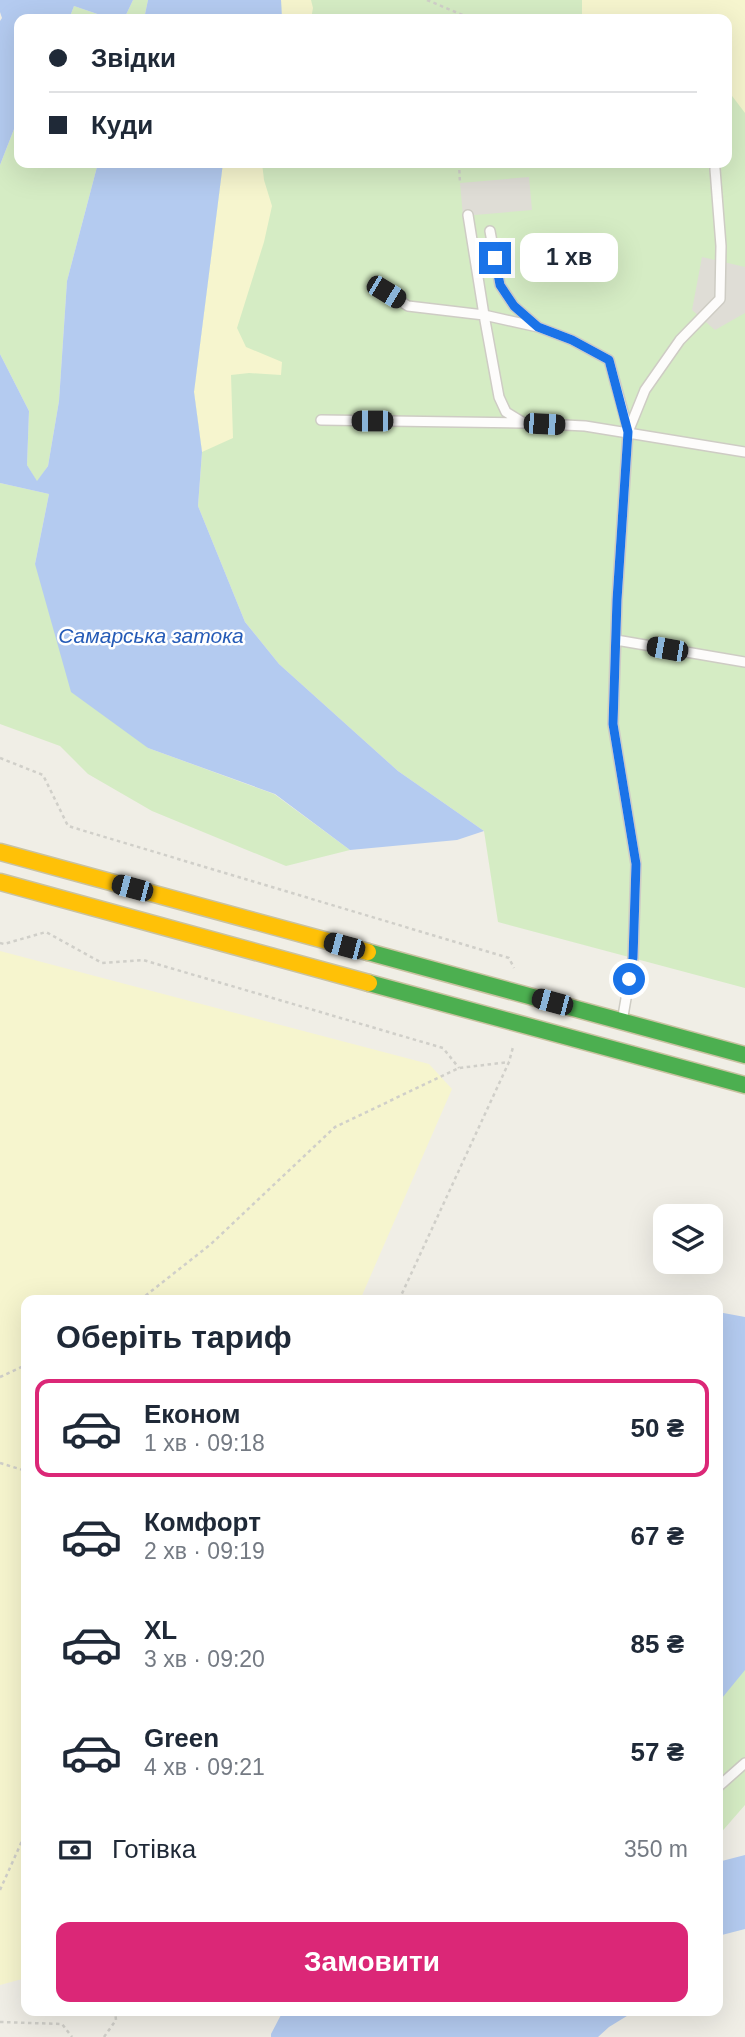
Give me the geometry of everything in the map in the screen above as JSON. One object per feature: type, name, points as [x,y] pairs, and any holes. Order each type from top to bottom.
[{"type":"highway","points":[[0,852],[745,1055]]},
{"type":"highway","points":[[0,882],[745,1085]]},
{"type":"lane","points":[[628,432],[645,390],[680,340],[720,299],[722,246],[715,169]]},
{"type":"lane","points":[[468,215],[499,397],[506,412],[524,423]]},
{"type":"lane","points":[[490,231],[500,285],[514,306],[538,327]]},
{"type":"lane","points":[[386,292],[408,306],[484,315],[538,327],[572,340],[609,360],[628,432],[613,724],[636,864],[633,958],[622,1021]]},
{"type":"lane","points":[[321,420],[585,426],[745,452]]},
{"type":"lane","points":[[616,639],[745,662]]},
{"type":"lane","points":[[723,1783],[745,1763]]},
{"type":"path","points":[[428,0],[460,14]]},
{"type":"path","points":[[459,168],[460,183]]},
{"type":"path","points":[[0,758],[43,775],[68,826],[509,958],[529,996]]},
{"type":"path","points":[[0,943],[46,932],[102,963],[143,960],[443,1048],[459,1068]]},
{"type":"path","points":[[402,1295],[509,1062],[520,1024]]},
{"type":"path","points":[[145,1295],[211,1244],[335,1127],[459,1068],[509,1062]]},
{"type":"path","points":[[0,1377],[21,1367]]},
{"type":"path","points":[[0,1463],[21,1469]]},
{"type":"path","points":[[0,1890],[21,1843]]},
{"type":"path","points":[[104,2037],[116,2020],[116,2016]]},
{"type":"path","points":[[0,2022],[62,2024],[72,2037]]},
{"type":"shaded area","points":[[133,0],[148,0],[145,14],[126,14]]},
{"type":"shaded area","points":[[281,0],[745,0],[745,988],[498,922],[484,831],[398,771],[279,664],[245,622],[198,506],[202,452],[194,392],[222,168],[732,168],[732,14],[282,14]]},
{"type":"shaded area","points":[[74,6],[97,14],[71,14]]},
{"type":"shaded area","points":[[14,129],[14,168],[97,168],[67,281],[59,401],[48,466],[37,482],[27,465],[29,411],[0,354],[0,165]]},
{"type":"shaded area","points":[[529,177],[532,210],[463,216],[460,183]]},
{"type":"shaded area","points":[[702,257],[745,267],[745,313],[715,330],[692,310]]},
{"type":"shaded area","points":[[0,483],[49,494],[35,564],[148,748],[274,794],[350,850],[286,866],[152,811],[88,774],[60,746],[0,724]]},
{"type":"shaded area","points":[[745,1649],[745,1805],[723,1830],[723,1673]]},
{"type":"sand","points":[[281,0],[311,0],[312,14],[282,14]]},
{"type":"sand","points":[[582,0],[745,0],[745,113],[732,96],[732,14],[582,14]]},
{"type":"sand","points":[[222,168],[263,168],[272,206],[264,242],[237,328],[246,347],[282,362],[281,375],[231,375],[233,438],[202,452],[194,392]]},
{"type":"sand","points":[[0,951],[429,1064],[452,1089],[362,1295],[21,1295],[21,1979],[0,1985]]},
{"type":"water","points":[[0,0],[133,0],[126,14],[97,14],[74,6],[71,14],[14,14],[14,129],[0,165],[2,18]]},
{"type":"water","points":[[148,0],[281,0],[282,14],[145,14]]},
{"type":"water","name":"Самарська затока","points":[[97,168],[222,168],[194,392],[202,452],[198,506],[245,622],[279,664],[398,771],[484,831],[457,840],[350,850],[275,794],[148,748],[71,692],[35,564],[49,494],[0,483],[0,354],[29,411],[27,465],[37,481],[48,466],[59,401],[67,281]]},
{"type":"water","points":[[723,1313],[745,1317],[745,1670],[723,1697]]},
{"type":"water","points":[[745,1855],[745,1929],[723,1935],[723,1861]]},
{"type":"water","points":[[280,2016],[627,2016],[598,2037],[271,2037]]},
{"type":"traffic: fast","points":[[368,952],[745,1055]]},
{"type":"traffic: fast","points":[[369,983],[745,1085]]},
{"type":"traffic: slow","points":[[0,852],[368,952]]},
{"type":"traffic: slow","points":[[0,882],[369,983]]},
{"type":"route","points":[[495,258],[500,285],[514,306],[538,327],[572,340],[609,360],[628,432],[617,600],[613,724],[636,864],[633,958],[629,979]]}]
